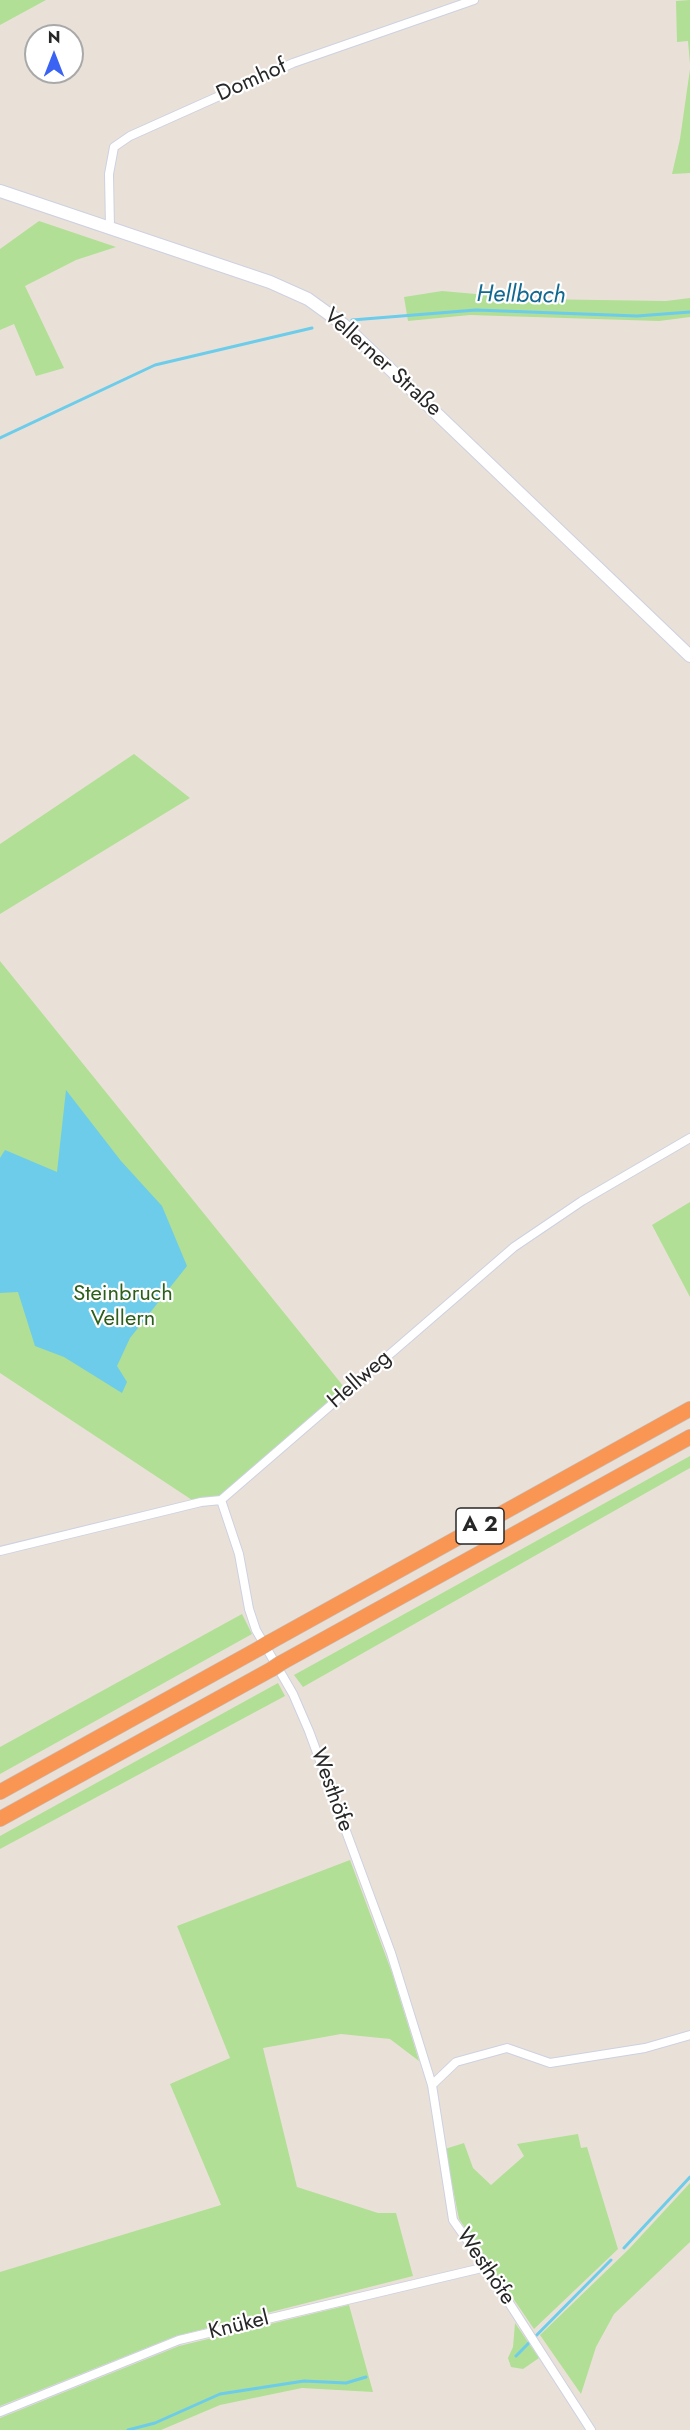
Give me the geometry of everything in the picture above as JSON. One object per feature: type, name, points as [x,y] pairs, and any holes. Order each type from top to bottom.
[{"type":"highway","name":"A 2","points":[[0,1792],[690,1409]]},
{"type":"highway","name":"A 2","points":[[0,1820],[690,1437]]},
{"type":"main road","name":"Vellerner Straße","points":[[0,190],[270,282],[308,299],[344,325],[690,656]]},
{"type":"street","name":"Domhof","points":[[110,228],[109,174],[114,147],[130,136],[293,63],[474,0]]},
{"type":"street","name":"Hellweg","points":[[222,1500],[514,1247],[582,1201],[690,1138]]},
{"type":"street","points":[[0,1551],[201,1502],[222,1500]]},
{"type":"street","name":"Westhöfe","points":[[222,1500],[239,1554],[249,1609],[256,1630],[293,1694],[309,1731],[391,1953],[432,2085],[453,2220],[591,2430]]},
{"type":"street","points":[[432,2085],[456,2062],[507,2048],[550,2063],[645,2048],[690,2035]]},
{"type":"street","name":"Knükel","points":[[0,2412],[179,2340],[486,2267]]},
{"type":"green space","points":[[0,0],[46,0],[0,25]]},
{"type":"green space","points":[[690,0],[690,64],[688,41],[677,42],[676,1]]},
{"type":"green space","points":[[690,69],[690,173],[672,174],[680,139]]},
{"type":"green space","points":[[39,221],[116,247],[76,260],[25,286],[64,368],[36,376],[14,324],[0,330],[0,249]]},
{"type":"green space","points":[[442,291],[532,299],[666,301],[690,298],[690,317],[659,321],[470,315],[408,321],[404,297]]},
{"type":"green space","points":[[134,754],[190,798],[0,914],[0,844]]},
{"type":"green space","name":"Steinbruch Vellern","points":[[0,961],[344,1387],[221,1500],[201,1502],[196,1499],[192,1500],[0,1373]]},
{"type":"green space","points":[[690,1202],[690,1297],[652,1225]]},
{"type":"green space","points":[[690,1456],[690,1468],[303,1687],[294,1675]]},
{"type":"green space","points":[[242,1614],[252,1634],[0,1774],[0,1747]]},
{"type":"green space","points":[[278,1683],[285,1696],[0,1849],[0,1836]]},
{"type":"green space","points":[[350,1860],[391,1970],[419,2061],[390,2039],[341,2034],[263,2048],[297,2187],[378,2213],[396,2213],[413,2276],[176,2336],[0,2406],[0,2272],[221,2205],[170,2084],[230,2058],[177,1926]]},
{"type":"green space","points":[[578,2134],[581,2148],[587,2147],[618,2249],[534,2329],[459,2219],[445,2149],[464,2143],[473,2168],[491,2185],[524,2156],[517,2144]]},
{"type":"green space","points":[[690,2183],[690,2242],[614,2314],[596,2347],[581,2394],[540,2335],[629,2249]]},
{"type":"green space","points":[[349,2305],[373,2392],[302,2388],[220,2405],[161,2430],[0,2430],[0,2418],[179,2346]]},
{"type":"green space","points":[[515,2323],[539,2358],[523,2369],[511,2367],[508,2358],[513,2347]]},
{"type":"water","points":[[66,1090],[121,1161],[162,1206],[187,1266],[130,1338],[117,1366],[127,1382],[122,1393],[64,1357],[35,1346],[18,1292],[0,1293],[0,1158],[5,1150],[57,1172]]},
{"type":"waterway","name":"Hellbach","points":[[352,320],[476,310],[637,316],[690,312]]},
{"type":"waterway","name":"Hellbach","points":[[0,438],[155,365],[312,328]]},
{"type":"waterway","points":[[624,2248],[690,2177]]},
{"type":"waterway","points":[[516,2356],[611,2260]]},
{"type":"waterway","points":[[128,2430],[155,2423],[220,2394],[304,2381],[346,2383],[366,2377]]}]
